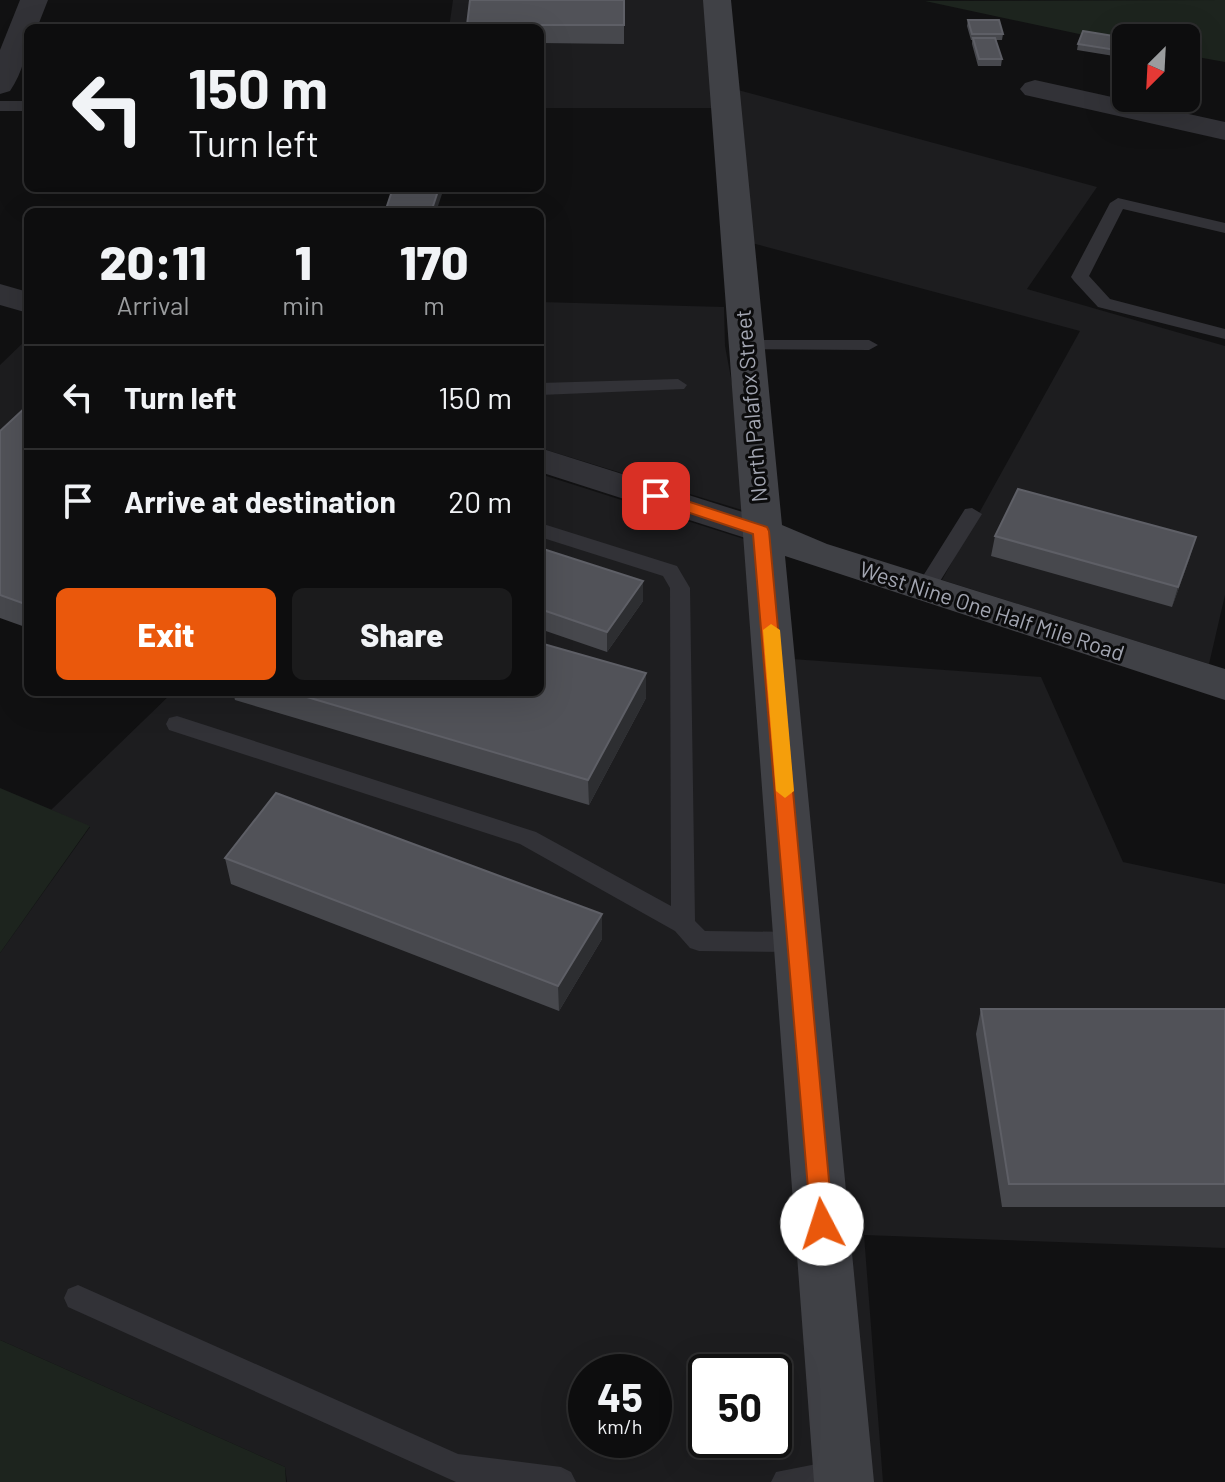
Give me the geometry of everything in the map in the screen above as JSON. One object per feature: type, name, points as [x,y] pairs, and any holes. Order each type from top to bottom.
[{"type":"main road","name":"North Palafox Street","points":[[717,0],[844,1478]]},
{"type":"main road","name":"West Nine One Half Mile Road","points":[[761,531],[813,553],[1225,685]]},
{"type":"street","points":[[24,24],[34,0]]},
{"type":"street","points":[[0,85],[24,25]]},
{"type":"street","points":[[1035,89],[1225,131]]},
{"type":"street","points":[[0,294],[24,302]]},
{"type":"street","points":[[544,461],[761,531]]},
{"type":"lane","points":[[0,106],[24,106]]},
{"type":"lane","points":[[1225,228],[1118,203],[1080,277],[1104,303],[1225,334]]},
{"type":"lane","points":[[746,345],[869,345]]},
{"type":"lane","points":[[544,389],[678,385]]},
{"type":"lane","points":[[925,589],[972,514]]},
{"type":"lane","points":[[544,531],[670,571],[680,588],[683,924]]},
{"type":"lane","points":[[177,724],[528,838],[683,924],[699,941],[798,942]]},
{"type":"lane","points":[[78,1298],[457,1468],[561,1482]]},
{"type":"lane","points":[[786,1482],[844,1478]]},
{"type":"shaded area","points":[[453,0],[705,0],[712,108],[544,108],[544,24],[450,24]]},
{"type":"shaded area","points":[[1225,0],[1225,62],[1200,58],[1200,24],[1112,24],[1112,41],[925,1]]},
{"type":"shaded area","points":[[738,90],[1097,187],[1027,289],[1225,346],[1225,595],[1209,664],[942,580],[1080,331],[752,243]]},
{"type":"shaded area","points":[[544,302],[724,307],[725,346],[733,389],[742,510],[544,449]]},
{"type":"shaded area","points":[[24,342],[24,621],[0,612],[0,365]]},
{"type":"shaded area","points":[[544,475],[744,539],[817,1482],[287,1482],[285,1467],[0,1340],[0,953],[90,827],[51,810],[169,696],[544,696]]},
{"type":"shaded area","points":[[792,659],[1041,677],[1123,862],[1225,884],[1225,1248],[864,1235],[883,1482],[870,1482]]},
{"type":"shaded area","points":[[0,788],[90,826],[0,953]]},
{"type":"shaded area","points":[[0,1340],[285,1467],[286,1482],[0,1482]]},
{"type":"building","points":[[470,0],[624,0],[624,25],[467,24]]},
{"type":"building","points":[[968,20],[999,20],[1003,34],[972,34]]},
{"type":"building","points":[[1083,31],[1112,36],[1112,49],[1078,44]]},
{"type":"building","points":[[973,38],[995,38],[1002,59],[979,59]]},
{"type":"building","points":[[392,192],[438,192],[432,208],[386,208]]},
{"type":"building","points":[[24,409],[24,604],[0,595],[0,431]]},
{"type":"building","points":[[1018,489],[1196,537],[1178,587],[995,536]]},
{"type":"building","points":[[544,549],[643,581],[607,632],[544,610]]},
{"type":"building","points":[[544,644],[646,673],[588,780],[304,696],[544,696]]},
{"type":"building","points":[[276,793],[602,914],[558,986],[225,858]]},
{"type":"building","points":[[981,1009],[1225,1009],[1225,1184],[1009,1184]]},
{"type":"slow traffic","points":[[771,630],[785,791]]},
{"type":"route","points":[[656,496],[761,531],[822,1224]]}]
